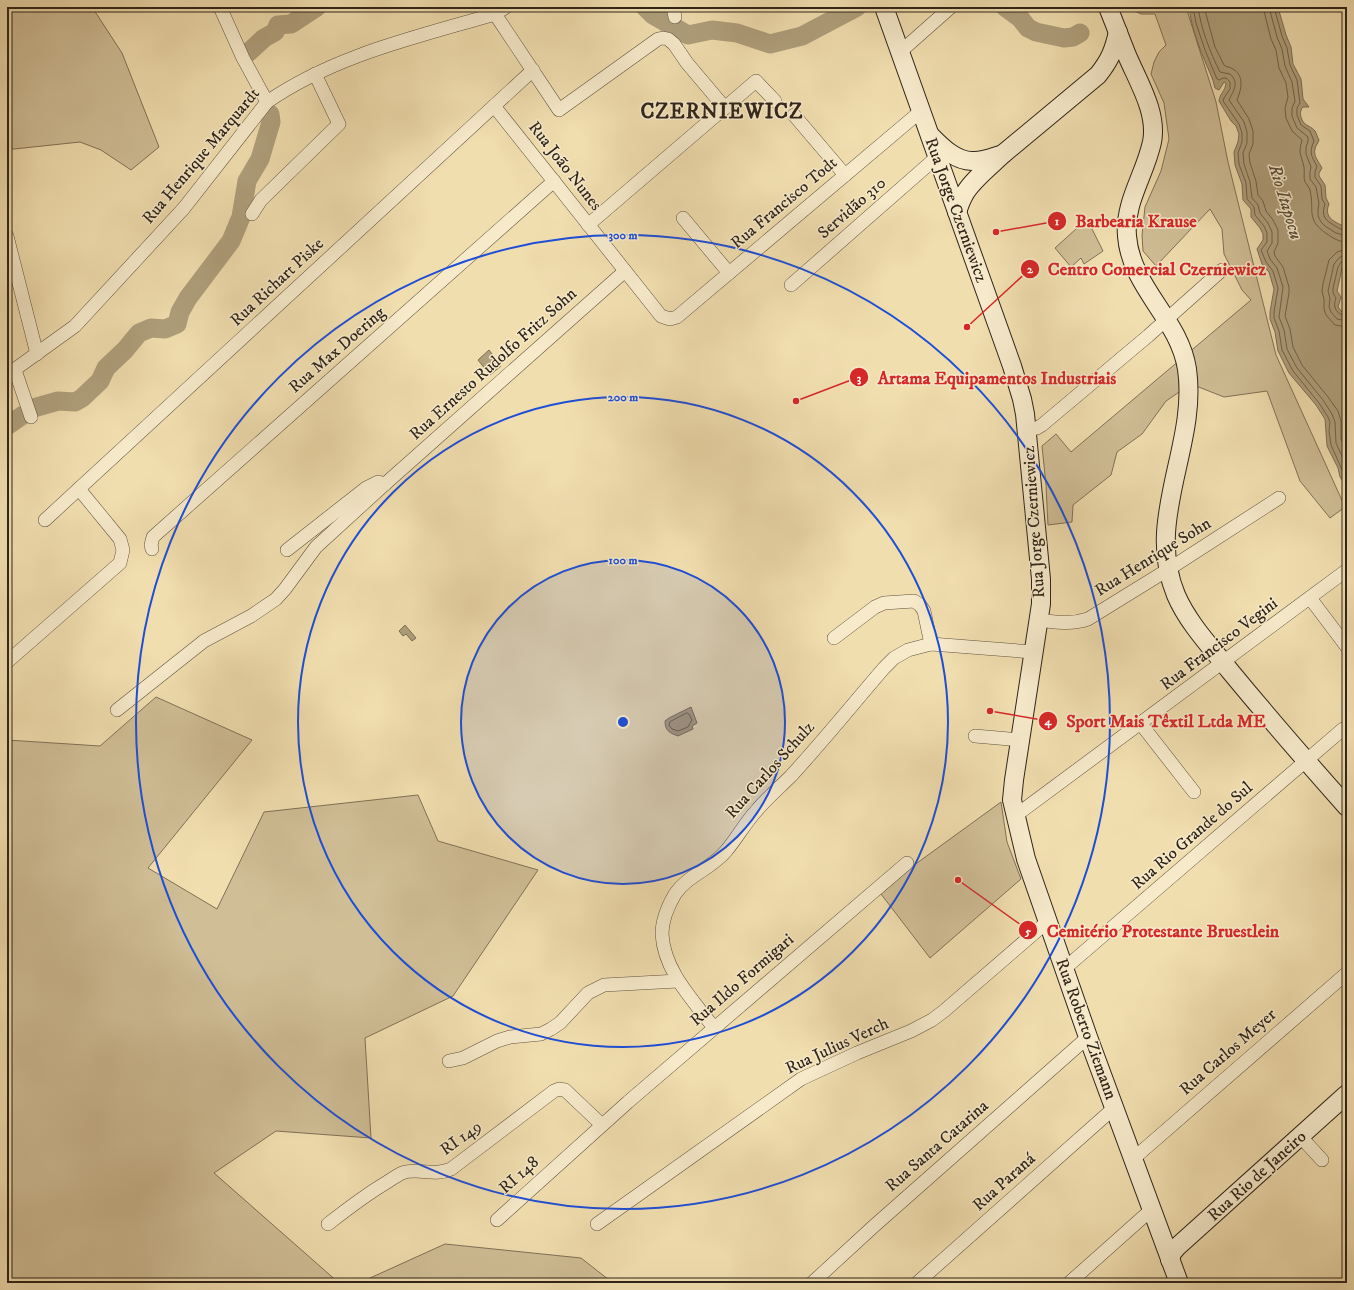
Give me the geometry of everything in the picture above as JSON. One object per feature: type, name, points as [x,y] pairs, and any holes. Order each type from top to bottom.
[{"type":"main road","name":"Rua Jorge Czerniewicz","points":[[884,7],[899,53],[1012,366],[1022,399],[1028,430],[1041,579],[1041,604],[1033,652]]},
{"type":"main road","points":[[1108,7],[1149,108],[1153,134],[1149,151],[1127,213],[1126,229],[1131,260],[1139,278],[1176,335],[1185,360],[1189,399],[1186,424],[1167,520],[1166,548],[1174,591],[1183,610],[1223,663],[1261,709],[1347,807]]},
{"type":"main road","points":[[957,212],[961,200],[968,188],[1003,154],[1098,75],[1110,59],[1118,32]]},
{"type":"main road","points":[[1098,75],[1118,72],[1132,78],[1141,88]]},
{"type":"main road","points":[[928,133],[945,149],[963,160],[973,162],[1003,154]]},
{"type":"main road","name":"Rua Roberto Ziemann","points":[[1033,652],[1014,780],[1012,800],[1015,816],[1026,859],[1047,922],[1151,1210],[1179,1283]]},
{"type":"main road","name":"Rua Rio de Janeiro","points":[[1170,1260],[1177,1247],[1347,1094]]},
{"type":"street","points":[[220,7],[243,58],[267,102]]},
{"type":"street","points":[[899,53],[951,7]]},
{"type":"street","points":[[501,10],[533,70],[559,110],[658,39],[663,38],[668,39],[674,44],[687,63],[725,108]]},
{"type":"street","name":"Rua Henrique Marquardt","points":[[11,372],[75,326],[179,213],[267,102],[280,93],[315,74],[366,52],[501,10]]},
{"type":"street","name":"Rua Richart Piske","points":[[45,520],[533,70]]},
{"type":"street","points":[[252,214],[261,200],[339,124],[315,74]]},
{"type":"street","points":[[588,225],[756,81],[776,101]]},
{"type":"street","name":"Rua João Nunes","points":[[494,106],[661,316],[670,319]]},
{"type":"street","name":"Rua Francisco Todt","points":[[670,319],[677,317],[921,111]]},
{"type":"street","points":[[794,115],[845,175]]},
{"type":"street","name":"Servidão 310","points":[[791,285],[937,157]]},
{"type":"street","name":"Rua Max Doering","points":[[152,549],[151,544],[153,537],[554,181]]},
{"type":"street","points":[[683,218],[729,273]]},
{"type":"street","points":[[7,236],[37,354]]},
{"type":"street","points":[[1028,430],[1042,425],[1167,319],[1222,270]]},
{"type":"street","name":"Rua Ernesto Rudolfo Fritz Sohn","points":[[117,710],[204,641],[251,616],[276,598],[285,589],[316,547],[625,271]]},
{"type":"street","points":[[11,372],[31,417]]},
{"type":"street","points":[[287,550],[366,488],[378,482],[385,484]]},
{"type":"street","points":[[7,662],[120,563],[123,550],[120,539],[79,488]]},
{"type":"street","name":"Rua Henrique Sohn","points":[[1038,620],[1077,623],[1088,619],[1279,498]]},
{"type":"street","name":"Rua Francisco Vegini","points":[[1015,816],[1347,570]]},
{"type":"street","points":[[1310,598],[1347,647]]},
{"type":"street","points":[[834,638],[875,607],[884,603],[914,601],[920,605],[924,611],[931,644]]},
{"type":"street","name":"Rua Carlos Schulz","points":[[714,1028],[678,981],[667,958],[662,934],[668,909],[676,894],[692,877],[718,860],[756,810],[791,775],[894,658],[908,650],[931,644],[1033,652]]},
{"type":"street","points":[[1141,724],[1194,792]]},
{"type":"street","name":"Rua Rio Grande do Sul","points":[[1064,969],[1343,730]]},
{"type":"street","points":[[975,736],[1020,740]]},
{"type":"street","name":"Rua Ildo Formigari","points":[[565,1158],[907,863]]},
{"type":"street","name":"Rua Julius Verch","points":[[597,1224],[801,1079],[857,1053],[911,1031],[932,1020],[1047,922]]},
{"type":"street","name":"Rua Carlos Meyer","points":[[1133,1159],[1347,974]]},
{"type":"street","points":[[449,1061],[463,1058],[497,1041],[541,1034],[560,1022],[588,993],[604,985],[678,981]]},
{"type":"street","name":"Rua Santa Catarina","points":[[812,1283],[874,1226],[1088,1037]]},
{"type":"street","name":"RI 149","points":[[328,1224],[370,1193],[402,1173],[411,1171],[438,1173],[451,1168],[550,1094],[559,1089],[565,1090],[602,1125]]},
{"type":"street","name":"Rua Paraná","points":[[917,1283],[1114,1108]]},
{"type":"street","points":[[1300,1136],[1322,1160]]},
{"type":"street","name":"RI 148","points":[[497,1220],[565,1158]]},
{"type":"street","points":[[1068,1283],[1151,1210]]},
{"type":"shaded area","points":[[7,7],[92,7],[122,53],[159,147],[131,170],[101,150],[80,142],[14,149],[7,148]]},
{"type":"shaded area","points":[[1127,7],[1186,7],[1216,102],[1228,162],[1276,355],[1345,507],[1330,518],[1300,481],[1267,391],[1224,397],[1191,384],[1166,401],[1142,434],[1117,452],[1111,475],[1073,505],[1072,522],[1048,525],[1042,446],[1056,434],[1071,452],[1251,300],[1242,290],[1224,254],[1222,229],[1210,209],[1156,266],[1143,251],[1142,235],[1145,207],[1161,171],[1169,139],[1164,103],[1151,74],[1154,62],[1159,52],[1166,45],[1155,14],[1141,14]]},
{"type":"shaded area","points":[[1087,219],[1103,251],[1084,264],[1081,258],[1071,267],[1055,248]]},
{"type":"shaded area","points":[[156,697],[252,740],[148,868],[217,909],[264,812],[418,795],[438,841],[538,870],[453,996],[365,1038],[371,1138],[276,1131],[214,1173],[339,1283],[7,1283],[7,740],[100,746]]},
{"type":"shaded area","points":[[1001,802],[1007,842],[1021,879],[930,958],[881,894],[917,863]]},
{"type":"shaded area","points":[[445,1244],[581,1258],[613,1283],[359,1283]]},
{"type":"water","name":"Rio Itapocu","points":[[1189,7],[1277,7],[1291,47],[1293,64],[1301,79],[1303,99],[1309,107],[1303,107],[1301,110],[1301,117],[1304,123],[1315,131],[1319,140],[1315,148],[1315,154],[1322,168],[1319,176],[1325,185],[1326,198],[1329,204],[1329,217],[1347,228],[1347,263],[1342,268],[1337,291],[1341,297],[1338,307],[1342,312],[1347,313],[1347,488],[1340,477],[1338,468],[1327,446],[1325,419],[1316,405],[1289,373],[1278,351],[1275,332],[1270,319],[1274,289],[1269,272],[1262,264],[1257,249],[1263,240],[1263,234],[1251,217],[1251,209],[1243,200],[1242,184],[1235,165],[1234,152],[1239,134],[1236,126],[1231,121],[1219,101],[1226,83],[1224,82],[1219,90],[1215,88],[1212,77],[1201,53],[1191,20]]},
{"type":"water","points":[[489,350],[501,366],[490,375],[478,360]]},
{"type":"water","points":[[405,625],[416,638],[412,641],[406,634],[403,636],[399,631]]},
{"type":"water","points":[[691,707],[697,723],[692,726],[693,729],[678,736],[668,731],[665,721]]},
{"type":"waterway","points":[[249,52],[264,38],[275,32],[278,25],[291,24],[317,7]]},
{"type":"waterway","points":[[645,7],[653,15],[688,35],[712,30],[737,33],[770,44],[802,36],[857,7]]},
{"type":"waterway","points":[[1005,7],[1020,18],[1028,28],[1036,32],[1064,38],[1073,37],[1080,33]]},
{"type":"waterway","points":[[30,409],[58,401],[75,402],[82,398],[100,381],[106,368],[125,350],[139,333],[151,328],[165,329],[177,324],[180,312],[188,298],[231,241],[241,217],[247,181],[260,159],[271,122],[270,114]]},
{"type":"waterway","points":[[7,426],[23,415]]},
{"type":"place","name":"Barbearia Krause","points":[[996,232]]},
{"type":"place","name":"Centro Comercial Czerniewicz","points":[[967,327]]},
{"type":"place","name":"Artama Equipamentos Industriais","points":[[796,401]]},
{"type":"place","name":"Sport Mais Têxtil Ltda ME","points":[[990,711]]},
{"type":"place","name":"Cemitério Protestante Bruestlein","points":[[958,880]]},
{"type":"district","name":"CZERNIEWICZ","points":[[722,112]]}]
